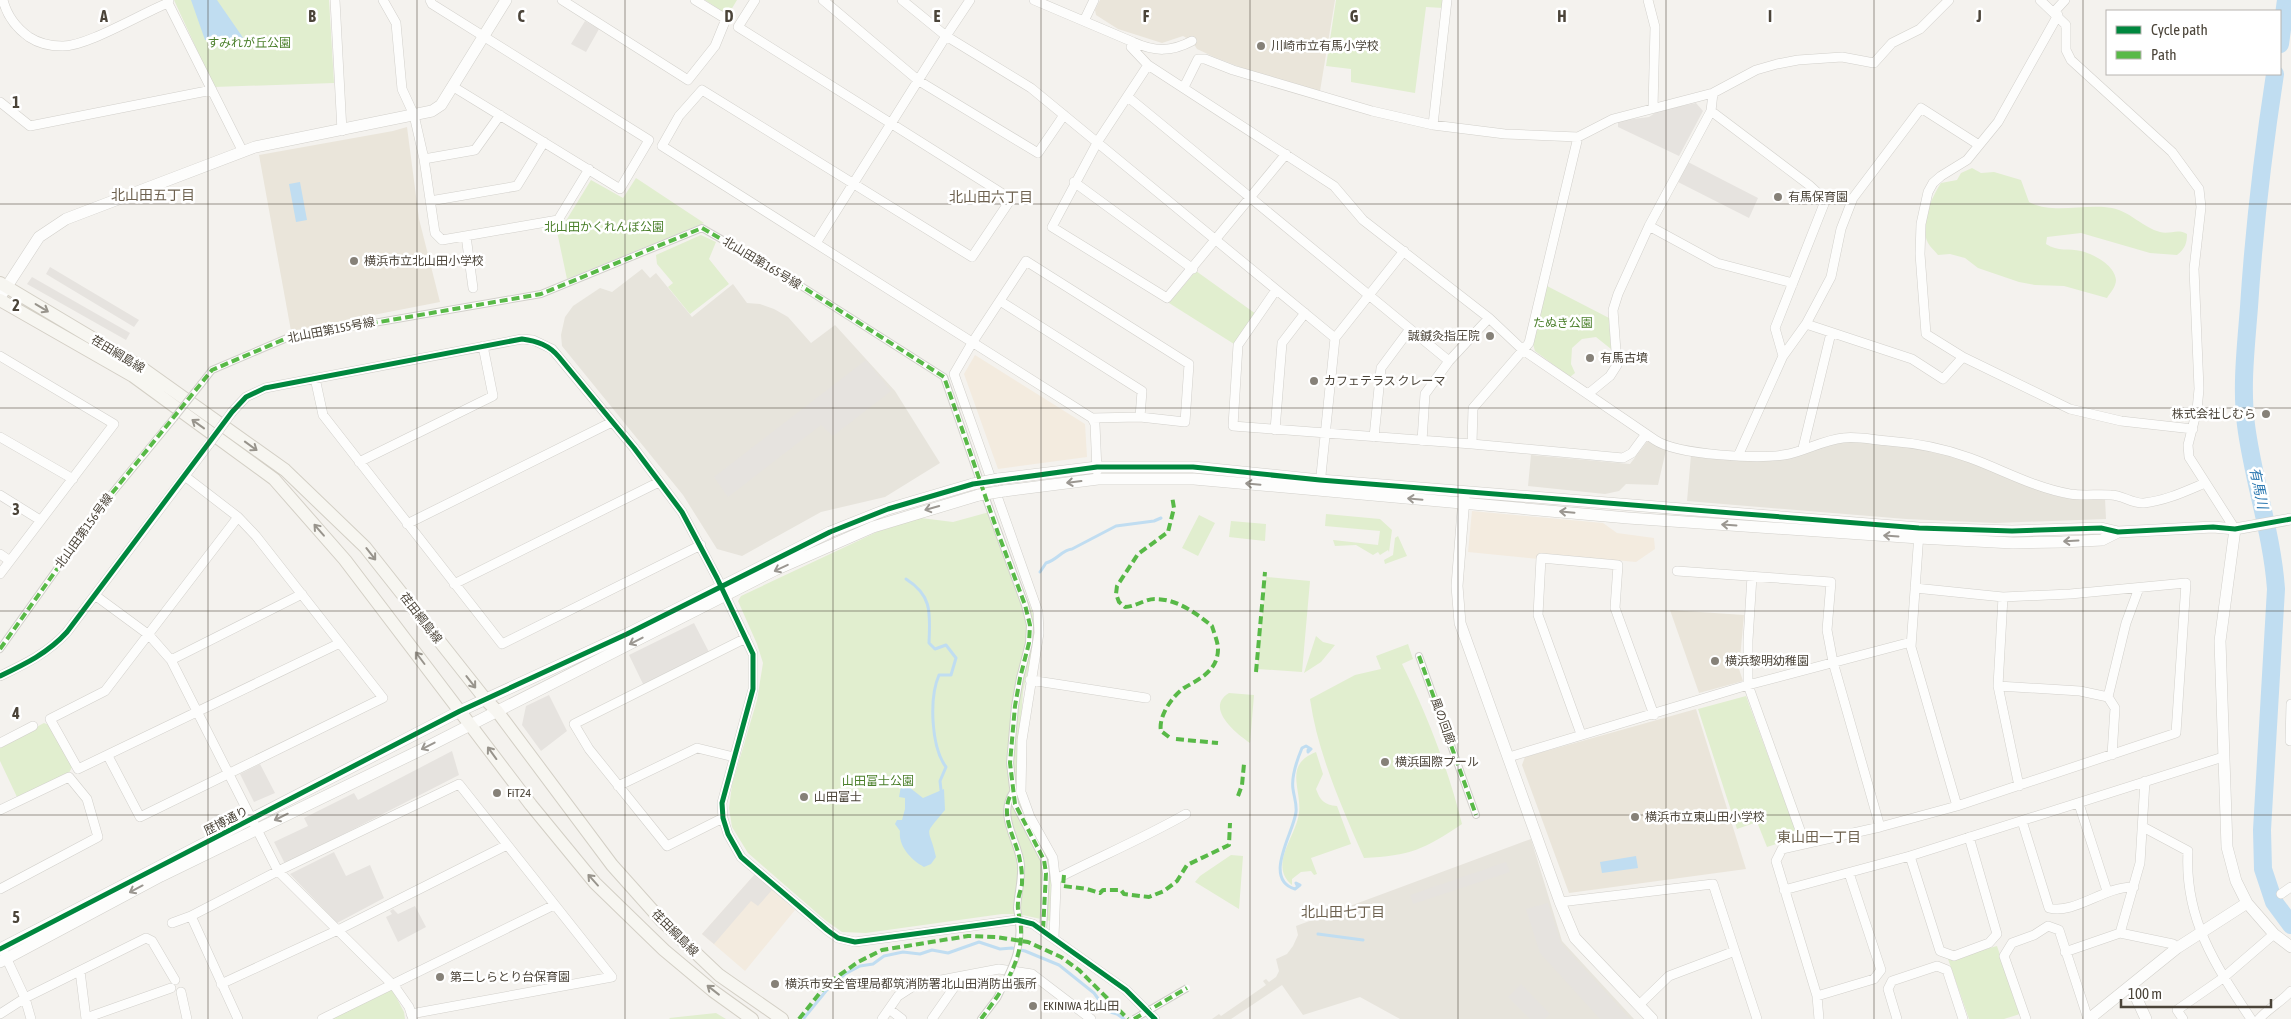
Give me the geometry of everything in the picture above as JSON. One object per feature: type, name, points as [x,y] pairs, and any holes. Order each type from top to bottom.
[{"type":"main road","name":"荏田綱島線","points":[[2,292],[139,366],[285,470],[365,547],[486,700],[497,710],[612,865],[662,921],[719,975],[782,1019]]},
{"type":"main road","name":"荏田綱島線","points":[[2,292],[133,376],[274,479],[345,560],[471,723],[531,805],[595,883],[664,950],[752,1019]]},
{"type":"street","points":[[3,0],[3,15],[20,31],[34,40],[48,45],[63,46],[79,44],[169,2],[243,152]]},
{"type":"street","points":[[335,0],[342,131]]},
{"type":"street","points":[[383,0],[396,24],[402,89],[414,115],[424,159],[435,233],[438,238],[442,240],[558,220],[589,169]]},
{"type":"street","points":[[430,0],[432,4],[649,140],[620,188],[452,86]]},
{"type":"street","points":[[2,292],[39,237],[51,227],[66,220],[265,145],[342,131],[432,111],[440,105],[506,0]]},
{"type":"street","points":[[562,0],[688,80],[715,46],[726,19],[695,0]]},
{"type":"street","points":[[755,0],[738,27],[1011,199],[972,257],[702,90],[679,116],[662,146],[1092,418],[1095,424],[1097,473]]},
{"type":"street","points":[[824,0],[919,81],[1038,153],[1064,115]]},
{"type":"street","points":[[902,0],[946,36],[1031,88],[1335,338]]},
{"type":"street","points":[[816,243],[970,0]]},
{"type":"street","points":[[1034,0],[1133,42],[1164,51],[1177,48],[1192,41]]},
{"type":"street","points":[[1084,21],[1094,0]]},
{"type":"street","points":[[1433,125],[1447,0]]},
{"type":"street","points":[[1648,0],[1655,27],[1654,108]]},
{"type":"street","points":[[1184,87],[1198,59],[1205,59],[1233,70],[1372,112],[1433,125],[1505,134],[1578,137],[1613,119],[1713,93],[1756,70],[1798,60],[1842,57],[1874,63],[1892,43],[1920,29],[1949,0]]},
{"type":"street","points":[[2040,0],[2066,25],[2066,50],[2071,60],[2172,152],[2199,189],[2201,207],[2194,269],[2199,389],[2193,429],[2188,445],[2190,457],[2235,529],[2220,632],[2227,847],[2236,881],[2247,903],[2274,934],[2291,947]]},
{"type":"street","points":[[2065,0],[1998,122],[1967,160],[1933,183],[1928,192],[1921,224],[1920,254],[1926,334],[1963,357],[2070,409],[2121,421],[2193,429]]},
{"type":"street","points":[[1133,42],[1131,47],[1148,65],[1334,186],[1363,220],[1489,318],[1523,350],[1669,448],[1738,456],[1790,454],[1803,448],[1844,438],[1911,443],[1969,457],[2046,488],[2070,494],[2090,496],[2112,495],[2141,503],[2156,501],[2205,483]]},
{"type":"street","points":[[1148,65],[1074,182],[1052,227],[1167,298],[1286,154]]},
{"type":"street","points":[[0,102],[30,126],[212,90]]},
{"type":"street","points":[[1588,394],[1610,376],[1617,365],[1613,310],[1618,294],[1648,226],[1711,112],[1713,93]]},
{"type":"street","points":[[1128,96],[1450,361]]},
{"type":"street","points":[[1738,456],[1783,356],[1806,324],[1831,277],[1841,229],[1853,198],[1921,108],[1979,145]]},
{"type":"street","points":[[1711,112],[1809,185],[1822,197],[1824,204],[1775,328],[1783,356]]},
{"type":"street","points":[[424,159],[475,150],[500,115]]},
{"type":"street","points":[[1472,444],[1473,408],[1529,343],[1578,137]]},
{"type":"street","points":[[430,201],[517,186],[544,142]]},
{"type":"street","points":[[1074,182],[1193,268]]},
{"type":"street","points":[[1648,226],[1717,263],[1793,283]]},
{"type":"street","name":"北山田第165号線","points":[[444,309],[540,294],[702,228],[788,277],[944,377],[982,496]]},
{"type":"street","points":[[466,236],[473,288]]},
{"type":"street","points":[[1320,485],[1335,338],[1367,294],[1404,251]]},
{"type":"street","points":[[1054,938],[1056,879],[1053,858],[1030,817],[1021,792],[1022,740],[1030,680],[1039,633],[1038,612],[954,374],[1026,261],[1189,364],[1185,422],[1140,417],[1092,418]]},
{"type":"street","points":[[1276,290],[1238,345],[1233,426],[1472,444],[1623,458],[1632,453],[1646,434]]},
{"type":"street","points":[[1000,301],[1142,391],[1140,417]]},
{"type":"street","name":"北山田第155号線","points":[[174,418],[212,370],[287,338],[444,309]]},
{"type":"street","points":[[1275,430],[1282,343],[1305,314]]},
{"type":"street","points":[[1422,440],[1425,394],[1450,361],[1489,318]]},
{"type":"street","points":[[1806,324],[1912,359],[1943,379],[1963,357]]},
{"type":"street","points":[[1374,437],[1381,368],[1410,329]]},
{"type":"street","points":[[1803,448],[1830,333]]},
{"type":"street","points":[[0,676],[24,665],[52,648],[67,632],[186,477],[232,412],[246,397],[265,388],[315,378],[522,339],[533,340],[552,349],[634,448],[682,512],[753,654],[753,689],[724,789],[723,818],[732,845],[740,857],[838,938],[855,942],[1017,920],[1033,924],[1126,990],[1155,1019]]},
{"type":"street","points":[[359,462],[492,396],[483,346]]},
{"type":"street","points":[[0,356],[114,424],[0,574]]},
{"type":"street","points":[[315,378],[323,414],[502,644],[700,545]]},
{"type":"street","name":"北山田第156号線","points":[[0,649],[104,503],[174,418]]},
{"type":"street","points":[[407,524],[612,422]]},
{"type":"street","points":[[0,437],[73,479]]},
{"type":"street","points":[[723,591],[830,532],[888,509],[973,484],[998,479],[1194,468],[1320,485],[1464,497],[1628,518],[1919,533],[2101,528],[2118,532],[2213,527],[2235,529],[2291,519]]},
{"type":"street","points":[[723,591],[873,527],[1004,490],[1097,473]]},
{"type":"street","points":[[108,756],[140,817],[383,698],[256,536],[238,517],[186,477]]},
{"type":"street","points":[[454,584],[659,482]]},
{"type":"street","points":[[0,495],[40,520]]},
{"type":"street","points":[[982,496],[1025,604],[1030,625],[1028,650],[1015,706],[1010,763],[1012,792],[1015,804],[1044,860],[1046,874],[1043,931]]},
{"type":"street","points":[[1464,497],[1457,586],[1460,623],[1560,902],[1575,938],[1652,1019]]},
{"type":"street","points":[[238,517],[105,691],[50,719],[78,769],[340,643]]},
{"type":"street","points":[[1919,533],[1911,642],[1956,806]]},
{"type":"street","points":[[0,554],[10,560]]},
{"type":"street","points":[[1581,734],[1538,615],[1542,558],[1618,565],[1615,608],[1654,714]]},
{"type":"street","points":[[1677,571],[1831,582],[1827,630],[1833,662],[1880,828]]},
{"type":"street","points":[[1752,576],[1748,640],[1748,685],[1804,844]]},
{"type":"street","points":[[1819,1019],[1817,996],[1776,861],[1782,849],[1880,828],[1956,806],[2176,733],[2186,583],[2003,597],[1915,588]]},
{"type":"street","points":[[2112,755],[2115,708],[2108,697],[2126,623],[2138,588]]},
{"type":"street","name":"歴博通り","points":[[2,953],[255,823],[460,711],[723,591]]},
{"type":"street","name":"歴博通り","points":[[255,823],[427,747],[723,591]]},
{"type":"street","points":[[171,660],[302,594]]},
{"type":"street","points":[[96,596],[148,635],[171,660],[278,871],[393,985],[409,1007],[412,1016],[612,977],[460,784],[278,871],[191,916],[172,923]]},
{"type":"street","points":[[2003,597],[1998,686],[2019,786]]},
{"type":"street","points":[[723,818],[667,846],[589,749],[574,724],[746,638]]},
{"type":"street","points":[[1509,757],[1748,685],[1911,642]]},
{"type":"street","name":"風の回廊","points":[[1419,656],[1476,815]]},
{"type":"street","points":[[1030,680],[1146,698]]},
{"type":"street","points":[[1998,686],[2080,692],[2108,697]]},
{"type":"street","points":[[2290,741],[2291,704]]},
{"type":"street","points":[[0,742],[33,726]]},
{"type":"street","points":[[618,786],[697,748],[734,757]]},
{"type":"street","points":[[1784,890],[1910,856],[2223,757]]},
{"type":"street","points":[[0,810],[69,777],[87,799],[98,837],[0,889]]},
{"type":"street","points":[[2120,933],[2140,863],[2145,781]]},
{"type":"street","points":[[981,1019],[997,998],[1014,966],[1020,944],[1021,930],[1017,908],[1018,896],[1022,885],[1021,867],[1009,828],[1007,812],[1012,792]]},
{"type":"street","points":[[2079,804],[2107,892]]},
{"type":"street","points":[[1056,879],[1109,851],[1138,841],[1186,814]]},
{"type":"street","points":[[2022,821],[2049,908],[2059,911],[2125,886],[2134,887]]},
{"type":"street","points":[[2143,827],[2188,850],[2186,876],[2201,934],[2223,978],[2251,1019]]},
{"type":"street","points":[[1910,856],[1940,951],[1954,956],[1989,943],[1997,934],[1969,837]]},
{"type":"street","points":[[221,984],[338,930],[507,845]]},
{"type":"street","points":[[1817,996],[1874,980],[1881,970],[1850,873]]},
{"type":"street","points":[[1560,902],[1713,884],[1757,1019]]},
{"type":"street","points":[[2281,894],[2291,888]]},
{"type":"street","points":[[2026,1019],[2004,956],[2012,943],[2034,935],[2048,926],[2059,930],[2089,1019],[2177,948],[2247,903]]},
{"type":"street","points":[[322,1019],[554,905]]},
{"type":"street","points":[[191,916],[238,1019]]},
{"type":"street","points":[[2066,952],[2120,933],[2173,944],[2177,948]]},
{"type":"street","points":[[2182,1019],[2177,1010],[2223,978],[2274,934]]},
{"type":"street","points":[[0,1014],[25,998],[146,938],[152,940],[173,984],[86,1018],[80,971]]},
{"type":"street","points":[[1639,1004],[1669,976],[1735,952]]},
{"type":"street","points":[[2,953],[25,998],[31,1019]]},
{"type":"street","points":[[1897,1019],[1888,989],[1892,980],[1937,966],[1947,970],[1963,1019]]},
{"type":"street","points":[[882,1019],[898,996],[915,985],[999,969],[1032,974],[1091,1019]]},
{"type":"street","points":[[932,1019],[962,976]]},
{"type":"street","points":[[2131,986],[2146,1019]]},
{"type":"street","points":[[1134,1019],[1186,988]]},
{"type":"street","points":[[181,992],[188,1019]]},
{"type":"street","points":[[2259,1019],[2270,1007],[2291,992]]},
{"type":"street","points":[[889,1009],[902,1019]]},
{"type":"shaded area","name":"川崎市立有馬小学校","points":[[1100,0],[1335,0],[1320,91],[1245,69],[1214,57],[1197,49],[1192,41],[1183,36],[1162,43],[1118,29],[1096,15],[1095,10]]},
{"type":"shaded area","points":[[585,21],[599,29],[586,52],[571,44]]},
{"type":"shaded area","points":[[1696,103],[1703,111],[1679,156],[1618,127],[1618,121],[1649,117],[1658,111]]},
{"type":"shaded area","name":"横浜市立北山田小学校","points":[[407,127],[419,219],[440,302],[291,331],[259,155]]},
{"type":"shaded area","points":[[1688,162],[1758,198],[1749,218],[1678,182]]},
{"type":"shaded area","points":[[50,267],[139,320],[134,327],[46,274]]},
{"type":"shaded area","points":[[642,269],[650,278],[656,273],[692,317],[733,284],[747,303],[760,304],[788,317],[811,343],[835,325],[895,391],[940,463],[885,497],[821,512],[742,556],[717,549],[683,495],[562,346],[561,335],[565,317],[573,306],[600,288],[612,292]]},
{"type":"shaded area","points":[[32,277],[130,333],[126,340],[27,284]]},
{"type":"shaded area","points":[[975,355],[1085,424],[1087,457],[998,469],[964,374]]},
{"type":"shaded area","points":[[866,360],[891,391],[833,436],[821,425],[728,497],[714,477]]},
{"type":"shaded area","points":[[1649,439],[1666,450],[1658,485],[1626,484],[1619,491],[1605,494],[1528,486],[1531,455],[1630,464]]},
{"type":"shaded area","points":[[1851,441],[1936,449],[2025,482],[2105,498],[2106,519],[1996,523],[1906,519],[1687,501],[1691,455],[1740,461],[1792,457],[1831,442]]},
{"type":"shaded area","points":[[1472,511],[1603,523],[1617,533],[1654,538],[1655,549],[1636,562],[1539,553],[1538,559],[1468,552]]},
{"type":"shaded area","points":[[1670,610],[1744,615],[1739,669],[1743,681],[1699,693]]},
{"type":"shaded area","points":[[694,623],[710,654],[644,686],[629,655]]},
{"type":"shaded area","points":[[549,695],[567,731],[541,751],[522,725],[526,706]]},
{"type":"shaded area","name":"横浜市立東山田小学校","points":[[1696,709],[1746,869],[1569,893],[1522,765],[1525,757]]},
{"type":"shaded area","points":[[452,751],[459,775],[285,864],[274,842],[308,826],[304,818],[354,793],[358,800]]},
{"type":"shaded area","points":[[260,764],[275,793],[254,802],[240,774]]},
{"type":"shaded area","points":[[1531,839],[1562,941],[1634,1019],[1400,1019],[1360,997],[1303,1015],[1282,985],[1231,1019],[1212,1019],[1219,1014],[1221,1016],[1266,985],[1263,981],[1266,979],[1269,982],[1276,977],[1279,971],[1276,959],[1287,954],[1293,946],[1298,935],[1296,926]]},
{"type":"shaded area","points":[[334,852],[346,876],[370,865],[384,898],[337,923],[290,874]]},
{"type":"shaded area","points":[[1506,862],[1510,872],[1413,904],[1410,895]]},
{"type":"shaded area","points":[[755,874],[795,910],[745,971],[702,934]]},
{"type":"shaded area","points":[[755,874],[772,890],[758,906],[751,901],[714,944],[702,934]]},
{"type":"shaded area","points":[[1548,903],[1561,943],[1630,1019],[1600,1019],[1540,953],[1526,909]]},
{"type":"shaded area","points":[[415,906],[426,927],[398,942],[386,917],[392,914],[390,911],[393,909],[398,914]]},
{"type":"shaded area","points":[[1521,984],[1550,1014],[1545,1019],[1530,1019],[1508,997]]},
{"type":"green space","name":"すみれが丘公園","points":[[174,0],[329,0],[334,83],[214,87]]},
{"type":"green space","points":[[705,0],[737,0],[728,15]]},
{"type":"green space","points":[[1336,0],[1443,0],[1443,8],[1426,7],[1415,93],[1351,82],[1351,69],[1326,66]]},
{"type":"green space","points":[[1972,168],[1981,173],[1994,172],[2021,180],[2029,202],[2038,206],[2048,208],[2112,208],[2124,212],[2154,230],[2164,233],[2183,232],[2187,234],[2186,243],[2177,255],[2150,253],[2081,233],[2047,237],[2046,244],[2050,246],[2086,252],[2108,265],[2115,275],[2116,283],[2107,298],[2064,286],[2035,285],[2019,282],[1978,268],[1965,258],[1950,254],[1938,255],[1929,244],[1925,229],[1927,212],[1933,196],[1941,183],[1957,180],[1961,173]]},
{"type":"green space","name":"北山田かくれんぼ公園","points":[[636,178],[704,223],[567,279],[556,227],[564,224],[591,180],[623,198]]},
{"type":"green space","points":[[701,235],[716,242],[709,259],[729,284],[690,314],[668,287],[673,283],[657,264],[656,255]]},
{"type":"green space","points":[[1196,271],[1256,314],[1234,344],[1169,303]]},
{"type":"green space","name":"たぬき公園","points":[[1547,286],[1609,318],[1611,349],[1596,337],[1582,339],[1572,348],[1571,364],[1575,373],[1570,377],[1535,351],[1533,344]]},
{"type":"green space","name":"山田富士公園","points":[[993,511],[1033,614],[1035,642],[1023,691],[1017,786],[1030,826],[1047,857],[1051,881],[1050,921],[1018,914],[1002,914],[866,933],[842,932],[825,920],[748,853],[732,827],[729,808],[732,785],[757,700],[763,663],[757,644],[738,601],[741,596],[879,531],[921,518],[953,522]]},
{"type":"green space","points":[[1326,514],[1380,519],[1392,530],[1389,552],[1388,550],[1380,555],[1378,552],[1373,555],[1356,545],[1335,546],[1333,540],[1378,545],[1380,531],[1325,526]]},
{"type":"green space","points":[[1199,515],[1215,523],[1198,556],[1182,548]]},
{"type":"green space","points":[[1231,521],[1266,524],[1265,541],[1229,537]]},
{"type":"green space","points":[[1398,536],[1407,556],[1385,564],[1384,560],[1393,555],[1395,538]]},
{"type":"green space","points":[[1266,577],[1310,581],[1302,672],[1257,669]]},
{"type":"green space","points":[[1316,636],[1323,642],[1335,645],[1321,662],[1304,673]]},
{"type":"green space","name":"横浜国際プール","points":[[1408,644],[1413,659],[1402,664],[1436,742],[1462,824],[1438,840],[1416,850],[1394,855],[1364,858],[1339,800],[1325,760],[1310,699],[1355,675],[1381,669],[1376,656]]},
{"type":"green space","points":[[1229,693],[1254,695],[1250,743],[1231,727],[1221,713],[1222,699]]},
{"type":"green space","points":[[1746,696],[1798,837],[1767,847],[1757,822],[1737,829],[1698,709]]},
{"type":"green space","points":[[44,723],[49,725],[72,767],[69,773],[17,797],[0,761],[0,746]]},
{"type":"green space","points":[[1316,752],[1323,774],[1316,789],[1323,801],[1337,806],[1351,844],[1311,858],[1317,874],[1314,875],[1311,871],[1301,872],[1292,879],[1292,885],[1285,877],[1283,860],[1299,813],[1297,771],[1306,757]]},
{"type":"green space","points":[[1231,855],[1243,856],[1239,909],[1195,882],[1200,876]]},
{"type":"green space","points":[[1997,946],[2020,1014],[2004,1019],[1969,1019],[1948,959]]},
{"type":"green space","points":[[392,989],[404,1012],[405,1019],[330,1019]]},
{"type":"green space","points":[[716,1013],[726,1019],[669,1018]]},
{"type":"water","points":[[191,0],[217,0],[246,42],[205,40]]},
{"type":"water","points":[[300,182],[307,220],[296,222],[289,184]]},
{"type":"water","points":[[905,784],[923,798],[944,789],[945,810],[929,832],[936,857],[931,864],[924,867],[914,861],[906,852],[901,842],[900,831],[895,824],[897,820],[902,820],[905,809],[905,798],[899,797],[901,786]]},
{"type":"water","points":[[1636,856],[1638,868],[1602,873],[1600,862]]},
{"type":"waterway","name":"有馬川","points":[[2281,37],[2286,0]]},
{"type":"waterway","name":"有馬川","points":[[2275,75],[2256,220],[2245,351],[2244,396],[2249,446],[2271,547],[2276,589],[2262,830],[2263,869],[2274,902],[2291,925]]},
{"type":"waterway","points":[[1040,572],[1046,563],[1065,551],[1116,526],[1154,521],[1161,518]]},
{"type":"waterway","points":[[906,579],[921,592],[928,606],[930,623],[929,643],[935,649],[946,645],[956,658],[951,675],[939,675],[934,696],[933,722],[937,747],[946,767],[940,781],[941,790]]},
{"type":"waterway","points":[[1297,885],[1296,883],[1300,885],[1295,889],[1285,884],[1281,876],[1280,866],[1296,812],[1293,792],[1295,768],[1302,748],[1306,746],[1311,749],[1308,752],[1308,750]]},
{"type":"waterway","points":[[1318,934],[1363,940]]},
{"type":"waterway","points":[[804,1018],[826,991],[845,974],[860,966],[873,964],[884,956],[903,952],[920,954],[932,950],[948,953],[979,942],[1000,949],[1012,948],[1025,951],[1059,965],[1094,993],[1107,1011],[1117,1014],[1124,1019]]},
{"type":"marked path","points":[[0,649],[104,503],[212,370],[287,338],[541,294],[702,228],[787,277],[944,377],[1025,605],[1030,625],[1029,643],[1015,706],[1010,763],[1015,804],[1044,860],[1046,873],[1043,931]]},
{"type":"marked path","points":[[1169,737],[1161,731],[1162,720],[1167,707],[1179,692],[1201,678],[1215,663],[1218,646],[1212,626],[1193,612],[1171,601],[1151,599],[1125,607],[1119,602],[1116,594],[1117,586],[1138,554],[1168,532],[1174,508],[1172,496]]},
{"type":"marked path","points":[[1256,672],[1265,572]]},
{"type":"marked path","points":[[1419,656],[1476,815]]},
{"type":"marked path","points":[[1176,739],[1218,743]]},
{"type":"marked path","points":[[1238,796],[1242,785],[1244,764]]},
{"type":"marked path","points":[[981,1019],[1009,977],[1021,941],[1018,898],[1022,884],[1022,872],[1008,820],[1007,811],[1011,794]]},
{"type":"marked path","points":[[1064,875],[1063,886],[1087,889],[1100,893],[1103,890],[1121,890],[1124,894],[1149,897],[1164,891],[1177,881],[1187,865],[1229,845],[1230,823]]},
{"type":"marked path","points":[[799,1019],[827,984],[858,962],[882,950],[968,936],[996,937],[1028,942],[1061,957],[1079,970],[1128,1019]]},
{"type":"marked path","points":[[1134,1019],[1187,988]]},
{"type":"cycle path","points":[[0,676],[44,652],[67,632],[232,412],[246,397],[265,388],[522,339],[538,342],[551,349],[559,357],[634,448],[682,512],[717,578],[753,654],[753,689],[722,803],[723,818],[728,834],[741,857],[827,930],[838,938],[855,942],[1017,920],[1033,924],[1126,990],[1155,1019]]},
{"type":"cycle path","points":[[0,949],[460,711],[627,634],[830,532],[888,509],[973,484],[1097,467],[1193,467],[1320,480],[1919,528],[2012,531],[2101,528],[2118,532],[2213,527],[2235,529],[2291,519]]},
{"type":"place","name":"川崎市立有馬小学校","points":[[1261,46]]},
{"type":"place","name":"有馬保育園","points":[[1778,197]]},
{"type":"place","name":"横浜市立北山田小学校","points":[[354,261]]},
{"type":"place","name":"誠鍼灸指圧院","points":[[1490,336]]},
{"type":"place","name":"有馬古墳","points":[[1590,358]]},
{"type":"place","name":"カフェテラス クレーマ","points":[[1314,381]]},
{"type":"place","name":"株式会社しむら","points":[[2266,414]]},
{"type":"place","name":"横浜黎明幼稚園","points":[[1715,661]]},
{"type":"place","name":"横浜国際プール","points":[[1385,762]]},
{"type":"place","name":"FiT24","points":[[497,793]]},
{"type":"place","name":"山田富士","points":[[804,797]]},
{"type":"place","name":"横浜市立東山田小学校","points":[[1635,817]]},
{"type":"place","name":"第二しらとり台保育園","points":[[440,977]]},
{"type":"place","name":"横浜市安全管理局都筑消防署北山田消防出張所","points":[[775,984]]},
{"type":"place","name":"EKINIWA 北山田","points":[[1033,1006]]},
{"type":"district","name":"北山田五丁目","points":[[153,195]]},
{"type":"district","name":"北山田六丁目","points":[[991,197]]},
{"type":"district","name":"東山田一丁目","points":[[1819,837]]},
{"type":"district","name":"北山田七丁目","points":[[1343,912]]}]
